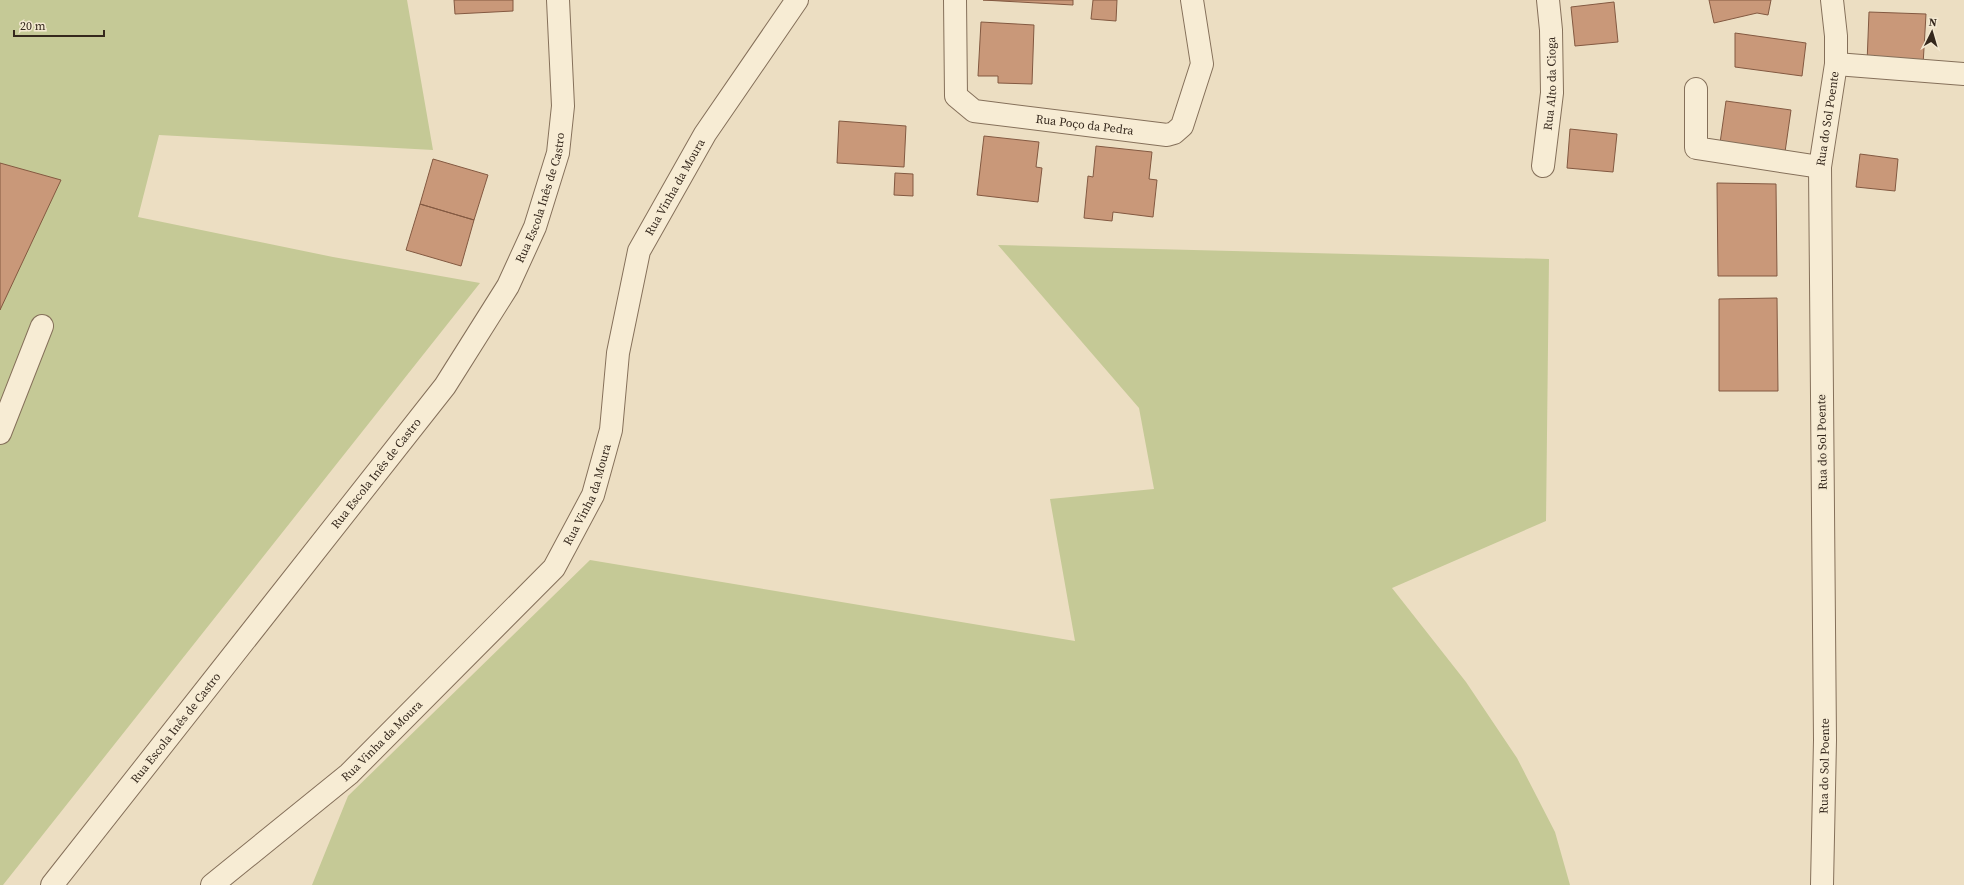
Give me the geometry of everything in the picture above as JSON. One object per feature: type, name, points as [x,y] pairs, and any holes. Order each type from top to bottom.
[{"type":"street","name":"Rua Escola Inês de Castro","points":[[52,885],[445,386],[508,286],[536,227],[558,153],[563,106],[558,0]]},
{"type":"street","name":"Rua Vinha da Moura","points":[[212,885],[349,774],[554,568],[593,495],[611,430],[618,353],[639,251],[705,134],[797,0]]},
{"type":"street","name":"Rua Poço da Pedra","points":[[956,0],[956,96],[974,111],[1167,135],[1174,133],[1182,126],[1202,64],[1192,0]]},
{"type":"street","name":"Rua Alto da Cioga","points":[[1543,166],[1552,92],[1551,30],[1548,0]]},
{"type":"street","name":"Rua do Sol Poente","points":[[1822,885],[1825,740],[1820,167],[1836,64],[1836,36],[1832,0]]},
{"type":"street","points":[[1836,64],[1964,74]]},
{"type":"street","points":[[1696,90],[1696,148],[1820,167]]},
{"type":"street","points":[[0,433],[42,326]]},
{"type":"green space","points":[[0,0],[407,0],[433,150],[159,135],[138,217],[333,257],[480,283],[3,885],[0,885]]},
{"type":"green space","points":[[998,245],[1549,259],[1546,521],[1392,588],[1466,682],[1517,758],[1555,832],[1570,885],[312,885],[348,796],[590,560],[1075,641],[1050,499],[1154,489],[1139,408]]},
{"type":"building","points":[[454,0],[513,0],[513,11],[455,14]]},
{"type":"building","points":[[983,0],[1073,0],[1073,5]]},
{"type":"building","points":[[1093,0],[1117,0],[1116,21],[1091,19]]},
{"type":"building","points":[[1709,0],[1771,0],[1768,15],[1757,13],[1714,23]]},
{"type":"building","points":[[1614,2],[1618,42],[1575,46],[1571,7]]},
{"type":"building","points":[[1869,12],[1926,14],[1923,65],[1867,63]]},
{"type":"building","points":[[981,22],[1034,25],[1032,84],[998,83],[998,76],[978,76]]},
{"type":"building","points":[[1735,33],[1806,43],[1802,76],[1735,67]]},
{"type":"building","points":[[1726,101],[1791,110],[1785,152],[1720,143]]},
{"type":"building","points":[[839,121],[906,126],[904,167],[837,163]]},
{"type":"building","points":[[1570,129],[1617,134],[1613,172],[1567,168]]},
{"type":"building","points":[[984,136],[1039,142],[1036,167],[1042,168],[1038,202],[977,195]]},
{"type":"building","points":[[1096,146],[1152,152],[1149,179],[1157,180],[1153,217],[1113,212],[1112,221],[1084,218],[1088,176],[1093,177]]},
{"type":"building","points":[[1860,154],[1898,159],[1895,191],[1856,187]]},
{"type":"building","points":[[433,159],[488,175],[474,220],[420,204]]},
{"type":"building","points":[[0,163],[61,180],[0,310]]},
{"type":"building","points":[[895,173],[913,174],[913,196],[894,195]]},
{"type":"building","points":[[1717,183],[1776,184],[1777,276],[1718,276]]},
{"type":"building","points":[[420,204],[474,220],[461,266],[406,250]]},
{"type":"building","points":[[1777,298],[1778,391],[1719,391],[1719,299]]}]
